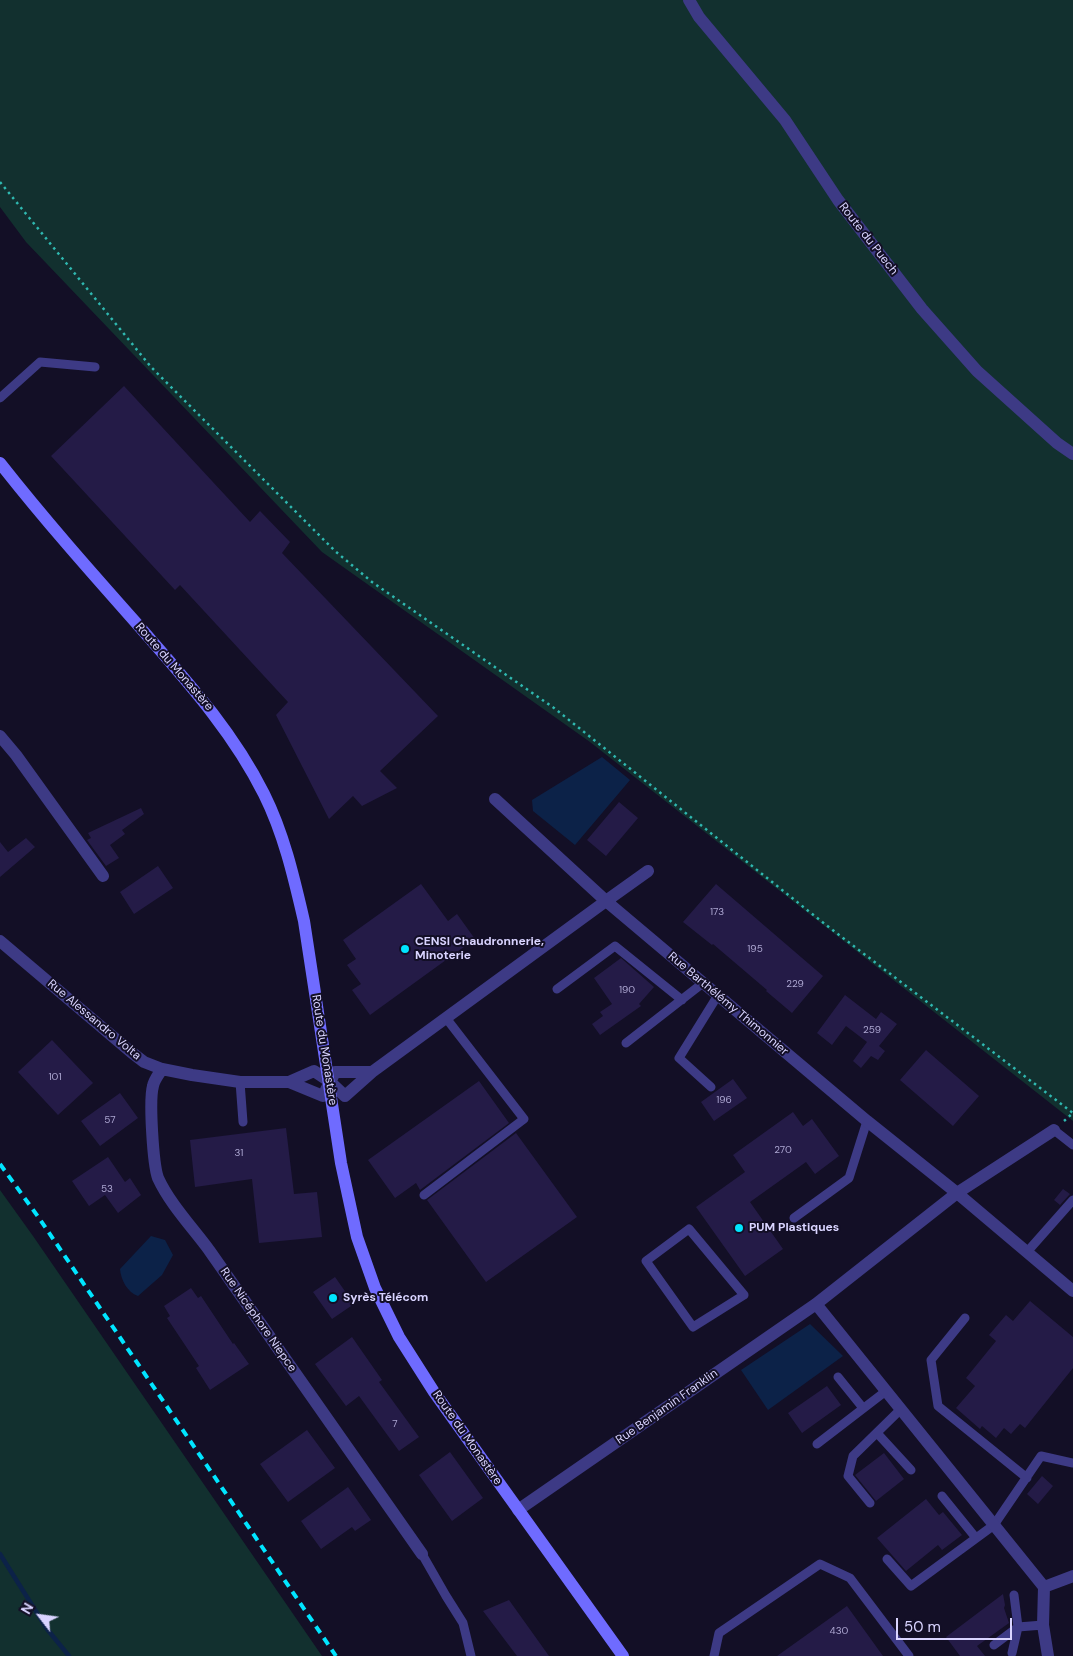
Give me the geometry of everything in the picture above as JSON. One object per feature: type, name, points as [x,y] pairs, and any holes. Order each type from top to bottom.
[{"type":"street","name":"Route du Puech","points":[[689,0],[699,17],[785,120],[838,200],[922,309],[977,371],[1057,443],[1073,454]]},
{"type":"street","name":"Route du Monastère","points":[[0,463],[44,518],[203,699],[237,746],[265,796],[285,848],[298,893],[304,921],[341,1162],[356,1237],[375,1288],[399,1337],[434,1392],[622,1656]]},
{"type":"street","points":[[0,736],[103,876]]},
{"type":"street","name":"Rue Barthélémy Thimonnier","points":[[495,799],[606,901],[867,1121],[958,1193],[1073,1291]]},
{"type":"street","points":[[372,1072],[335,1072],[329,1081],[345,1096],[372,1072],[648,871]]},
{"type":"street","name":"Rue Alessandro Volta","points":[[0,942],[144,1062],[162,1069],[240,1082],[289,1082],[322,1096],[329,1081],[314,1071],[289,1082]]},
{"type":"street","name":"Rue Nicéphore Niepce","points":[[162,1069],[153,1086],[151,1103],[152,1138],[158,1176],[177,1208],[209,1250],[422,1554]]},
{"type":"street","name":"Rue Benjamin Franklin","points":[[518,1510],[816,1304],[958,1193],[1054,1130]]},
{"type":"street","points":[[816,1304],[1044,1586],[1042,1625],[1048,1656]]},
{"type":"street","points":[[1044,1586],[1073,1576]]},
{"type":"lane","points":[[0,398],[40,362],[96,367]]},
{"type":"lane","points":[[557,988],[615,946],[682,1000]]},
{"type":"lane","points":[[626,1043],[703,982]]},
{"type":"lane","points":[[711,1087],[679,1058],[718,995]]},
{"type":"lane","points":[[424,1195],[524,1119],[446,1018]]},
{"type":"lane","points":[[240,1082],[243,1122]]},
{"type":"lane","points":[[794,1218],[849,1178],[867,1121]]},
{"type":"lane","points":[[1054,1130],[1073,1145]]},
{"type":"lane","points":[[1028,1252],[1073,1200]]},
{"type":"lane","points":[[689,1229],[744,1294],[693,1327],[646,1261],[689,1229]]},
{"type":"lane","points":[[965,1318],[932,1360],[938,1406],[1027,1478]]},
{"type":"lane","points":[[838,1377],[863,1408]]},
{"type":"lane","points":[[817,1444],[886,1391]]},
{"type":"lane","points":[[870,1503],[848,1476],[853,1456],[901,1409]]},
{"type":"lane","points":[[877,1432],[911,1470]]},
{"type":"lane","points":[[887,1559],[910,1586],[994,1525],[1041,1456],[1073,1463]]},
{"type":"lane","points":[[942,1496],[976,1538]]},
{"type":"lane","points":[[422,1554],[463,1623],[471,1656]]},
{"type":"lane","points":[[714,1656],[719,1633],[820,1564],[850,1578],[908,1656]]},
{"type":"lane","points":[[1012,1653],[1018,1627],[1014,1595]]},
{"type":"lane","points":[[994,1645],[1018,1627],[1042,1625]]},
{"type":"path","points":[[0,182],[151,367],[336,551],[372,582],[554,708],[826,925],[1073,1113]]},
{"type":"green space","points":[[0,0],[1073,0],[1073,1121],[590,742],[322,552],[26,242],[0,207]]},
{"type":"green space","points":[[0,1190],[33,1236],[322,1656],[0,1656]]},
{"type":"water","points":[[602,757],[630,780],[575,845],[533,811],[532,800]]},
{"type":"water","points":[[151,1236],[165,1240],[173,1255],[162,1275],[138,1296],[125,1285],[120,1269]]},
{"type":"water","points":[[810,1324],[843,1356],[768,1410],[741,1370]]},
{"type":"building","points":[[124,386],[250,522],[260,511],[290,542],[282,553],[438,716],[380,771],[397,788],[362,806],[353,796],[329,819],[276,715],[288,702],[180,585],[175,590],[51,456]]},
{"type":"building","points":[[619,802],[638,818],[606,856],[587,840]]},
{"type":"building","points":[[141,808],[144,814],[122,830],[125,834],[110,845],[119,858],[106,866],[87,840],[91,838],[88,833]]},
{"type":"building","points":[[26,838],[35,847],[0,877],[0,842],[8,852]]},
{"type":"building","points":[[158,866],[173,888],[134,914],[120,892]]},
{"type":"building","name":"CENSI Chaudronnerie, Minoterie","points":[[421,884],[448,921],[457,914],[475,939],[370,1015],[352,990],[361,984],[347,965],[356,959],[343,940]]},
{"type":"building","points":[[716,884],[823,976],[792,1013],[713,944],[683,922]]},
{"type":"building","points":[[621,958],[654,987],[639,1004],[641,1006],[600,1035],[592,1024],[603,1016],[600,1012],[612,1004],[594,978]]},
{"type":"building","points":[[845,995],[876,1019],[881,1012],[897,1024],[879,1046],[885,1051],[878,1060],[871,1056],[861,1068],[853,1061],[867,1042],[846,1026],[832,1045],[817,1033]]},
{"type":"building","points":[[52,1040],[93,1083],[58,1115],[18,1072]]},
{"type":"building","points":[[926,1050],[979,1096],[953,1126],[900,1080]]},
{"type":"building","points":[[733,1079],[747,1098],[714,1121],[701,1102]]},
{"type":"building","points":[[479,1081],[509,1123],[420,1190],[416,1183],[395,1198],[368,1160]]},
{"type":"building","points":[[120,1093],[138,1118],[100,1146],[81,1121]]},
{"type":"building","points":[[793,1112],[803,1126],[812,1119],[839,1156],[815,1174],[806,1162],[750,1202],[783,1249],[745,1276],[696,1207],[745,1172],[733,1155]]},
{"type":"building","points":[[286,1128],[294,1194],[317,1192],[322,1237],[259,1243],[252,1179],[195,1187],[190,1140]]},
{"type":"building","points":[[516,1133],[577,1217],[486,1282],[427,1200]]},
{"type":"building","points":[[108,1157],[125,1182],[130,1178],[141,1195],[118,1213],[105,1195],[89,1206],[72,1181]]},
{"type":"building","points":[[1063,1189],[1070,1194],[1060,1205],[1054,1200]]},
{"type":"building","name":"Syrès Télécom","points":[[335,1277],[354,1304],[332,1319],[313,1292]]},
{"type":"building","points":[[191,1288],[198,1298],[201,1296],[233,1344],[249,1364],[210,1390],[196,1368],[199,1366],[167,1318],[170,1316],[164,1306]]},
{"type":"building","points":[[1030,1301],[1073,1337],[1073,1368],[1025,1428],[1020,1424],[1011,1434],[1004,1428],[996,1438],[982,1426],[980,1429],[956,1408],[975,1386],[966,1378],[996,1341],[989,1335],[1006,1315],[1013,1321]]},
{"type":"building","points":[[352,1337],[382,1380],[379,1382],[419,1437],[399,1451],[359,1396],[346,1406],[315,1364]]},
{"type":"building","points":[[827,1386],[841,1405],[802,1433],[788,1413]]},
{"type":"building","points":[[307,1430],[335,1468],[288,1502],[260,1464]]},
{"type":"building","points":[[450,1452],[483,1498],[452,1521],[419,1475]]},
{"type":"building","points":[[884,1453],[904,1479],[876,1501],[855,1475]]},
{"type":"building","points":[[1042,1476],[1053,1486],[1038,1504],[1027,1494]]},
{"type":"building","points":[[348,1487],[371,1520],[355,1531],[352,1527],[321,1549],[301,1521]]},
{"type":"building","points":[[926,1499],[939,1515],[943,1512],[962,1535],[942,1550],[938,1545],[906,1571],[877,1538]]},
{"type":"building","points":[[1003,1594],[1004,1608],[1009,1623],[977,1646],[985,1656],[960,1656],[946,1637]]},
{"type":"building","points":[[509,1600],[549,1656],[517,1656],[483,1611]]},
{"type":"building","points":[[847,1606],[883,1656],[777,1656]]},
{"type":"waterway","points":[[0,1554],[47,1629],[69,1656]]},
{"type":"railway","points":[[0,1164],[39,1218],[336,1656]]},
{"type":"place","name":"CENSI Chaudronnerie, Minoterie","points":[[405,949]]},
{"type":"place","name":"PUM Plastiques","points":[[739,1228]]},
{"type":"place","name":"Syrès Télécom","points":[[333,1298]]}]
